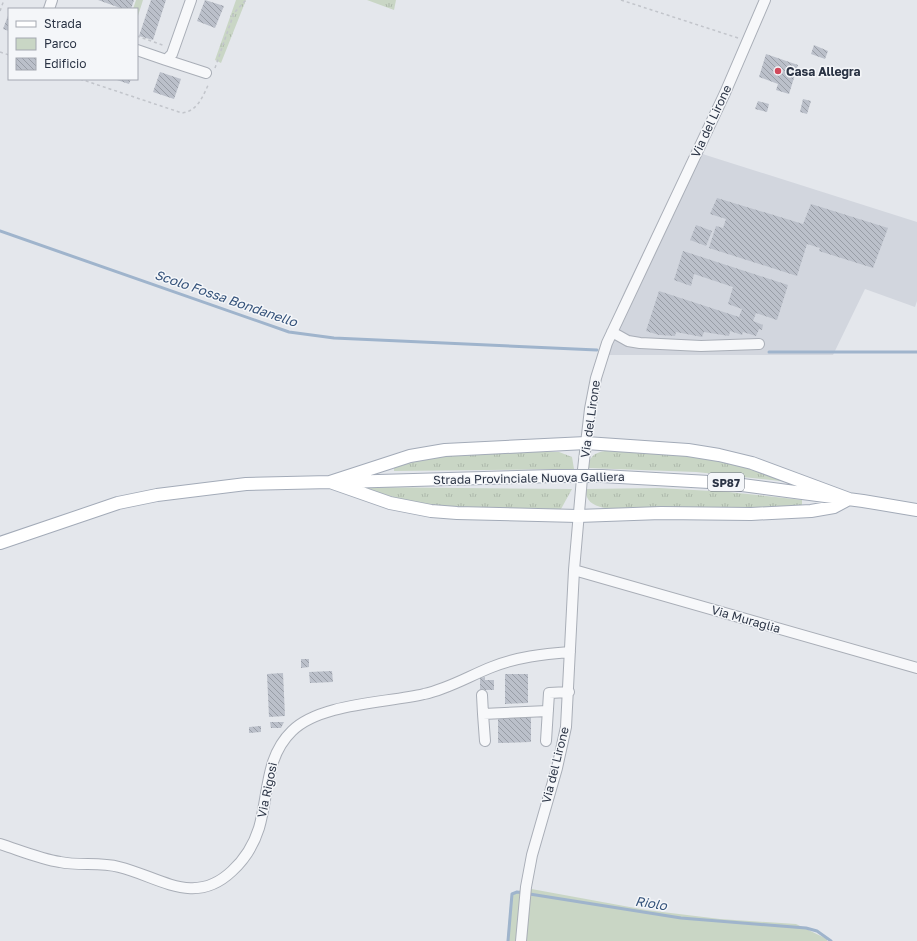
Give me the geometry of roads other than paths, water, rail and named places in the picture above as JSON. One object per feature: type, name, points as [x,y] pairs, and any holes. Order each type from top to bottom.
[{"type":"main road","points":[[330,482],[410,456],[445,450],[586,444],[688,450],[719,455],[752,463],[849,499]]},
{"type":"main road","name":"Strada Provinciale Nuova Galliera","points":[[0,543],[118,503],[158,495],[246,484],[602,476],[727,482],[917,510]]},
{"type":"main road","points":[[330,482],[390,502],[432,511],[578,516],[661,513],[751,514],[811,511],[834,507],[849,499]]},
{"type":"street","points":[[166,60],[172,54],[191,0]]},
{"type":"street","name":"Via del Lirone","points":[[521,941],[525,893],[541,821],[562,749],[569,692],[574,570],[578,516],[586,444],[596,378],[612,332],[722,100],[765,0]]},
{"type":"street","points":[[138,50],[211,73]]},
{"type":"street","points":[[612,332],[628,341],[640,343],[701,346],[759,344]]},
{"type":"street","name":"Via Muraglia","points":[[574,570],[917,668]]},
{"type":"street","name":"Via Rigosi","points":[[0,844],[60,862],[118,866],[178,886],[189,888],[206,888],[224,878],[236,867],[250,850],[259,830],[270,770],[277,752],[289,734],[304,722],[316,716],[340,709],[424,694],[447,687],[510,660],[570,652]]},
{"type":"street","points":[[546,741],[549,693],[569,692]]},
{"type":"street","points":[[482,695],[485,741]]},
{"type":"street","points":[[483,714],[548,711]]},
{"type":"waterway","name":"Scolo Fossa Bondanello","points":[[0,231],[289,332],[334,338],[597,350]]},
{"type":"waterway","name":"Scolo Fossa Bondanello","points":[[769,352],[917,352]]},
{"type":"waterway","name":"Riolo","points":[[508,941],[512,894],[517,892],[681,918],[806,928],[817,931],[831,941]]},
{"type":"place","name":"Casa Allegra","points":[[778,71]]}]
